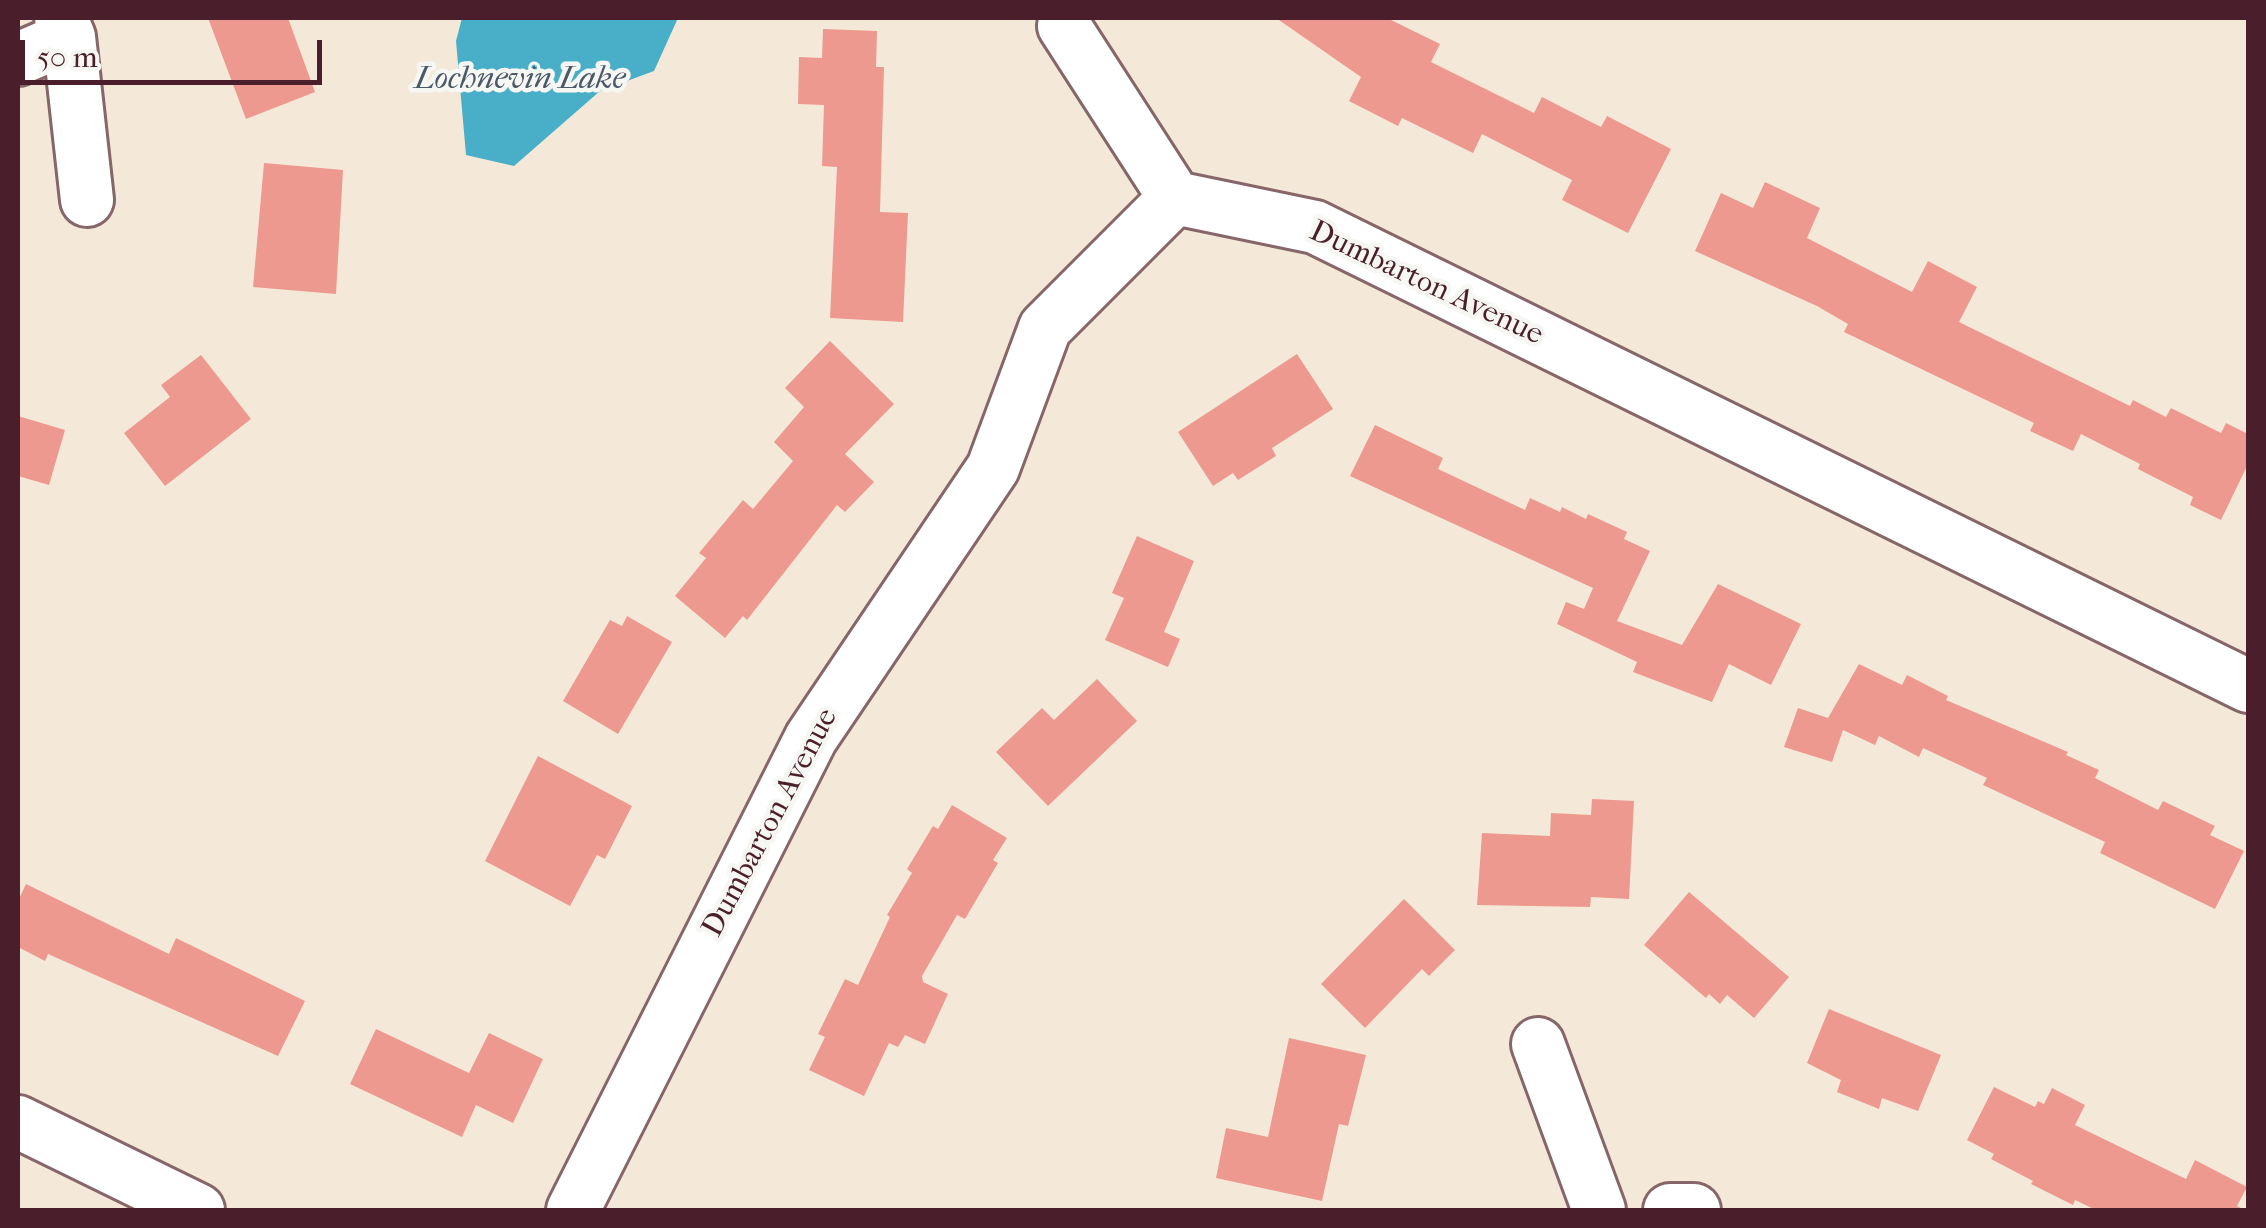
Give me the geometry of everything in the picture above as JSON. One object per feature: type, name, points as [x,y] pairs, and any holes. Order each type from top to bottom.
[{"type":"street","points":[[1064,26],[1175,198]]},
{"type":"street","points":[[18,59],[65,27],[87,200]]},
{"type":"street","name":"Dumbarton Avenue","points":[[573,1210],[810,738],[993,468],[1045,328],[1175,198],[1315,227],[2248,686]]},
{"type":"street","points":[[1538,1044],[1599,1210]]},
{"type":"street","points":[[18,1122],[198,1210]]},
{"type":"street","points":[[1670,1210],[1694,1210]]},
{"type":"water","name":"Lochnevin Lake","points":[[462,18],[678,18],[654,71],[600,91],[514,166],[466,155],[456,41]]},
{"type":"building","points":[[208,18],[288,18],[315,92],[246,119]]},
{"type":"building","points":[[1276,18],[1387,18],[1440,44],[1431,62],[1534,113],[1542,97],[1601,127],[1607,116],[1671,149],[1628,233],[1562,200],[1572,180],[1482,134],[1473,153],[1402,118],[1398,126],[1349,101],[1361,77]]},
{"type":"building","points":[[823,29],[877,31],[876,67],[884,67],[880,212],[908,213],[903,322],[830,318],[837,167],[822,166],[824,105],[798,104],[799,57],[822,58]]},
{"type":"building","points":[[264,163],[343,170],[336,294],[253,287]]},
{"type":"building","points":[[1765,182],[1820,208],[1807,238],[1912,292],[1928,261],[1977,287],[1959,322],[2130,406],[2133,400],[2166,417],[2171,408],[2221,433],[2226,423],[2248,434],[2248,464],[2221,520],[2190,505],[2193,497],[2138,469],[2140,464],[2081,434],[2073,451],[2030,431],[2034,423],[1844,332],[1848,324],[1817,306],[1695,251],[1721,193],[1753,208]]},
{"type":"building","points":[[830,341],[894,404],[845,454],[874,482],[845,512],[837,505],[747,620],[743,616],[725,638],[675,596],[706,558],[699,553],[743,500],[753,509],[793,461],[774,442],[804,407],[785,388]]},
{"type":"building","points":[[1297,354],[1333,409],[1272,448],[1276,456],[1238,480],[1233,473],[1213,486],[1178,432]]},
{"type":"building","points":[[201,355],[251,419],[165,486],[124,433],[170,397],[161,385]]},
{"type":"building","points":[[18,416],[65,430],[49,485],[18,476]]},
{"type":"building","points":[[1375,425],[1443,458],[1438,469],[1525,510],[1530,498],[1560,512],[1562,507],[1586,519],[1588,514],[1627,532],[1624,539],[1650,551],[1617,621],[1682,645],[1718,584],[1801,624],[1771,685],[1729,664],[1712,702],[1633,672],[1637,662],[1557,624],[1566,602],[1584,609],[1593,588],[1350,476]]},
{"type":"building","points":[[1137,536],[1194,561],[1164,632],[1180,639],[1168,667],[1105,640],[1124,598],[1112,593]]},
{"type":"building","points":[[627,616],[672,642],[618,734],[563,701],[610,620],[622,626]]},
{"type":"building","points":[[1859,664],[1902,685],[1907,675],[1948,696],[1946,700],[2068,752],[2066,755],[2099,770],[2095,778],[2158,810],[2163,801],[2215,826],[2210,835],[2244,851],[2215,909],[2100,853],[2105,842],[1983,785],[1987,778],[1923,748],[1919,757],[1879,736],[1875,745],[1843,730],[1832,762],[1784,747],[1798,708],[1828,718]]},
{"type":"building","points":[[1097,679],[1137,721],[1048,806],[996,752],[1042,708],[1054,720]]},
{"type":"building","points":[[538,756],[632,806],[605,859],[597,855],[570,906],[485,861]]},
{"type":"building","points":[[1592,799],[1634,801],[1629,899],[1591,897],[1590,907],[1477,905],[1482,833],[1550,836],[1551,813],[1591,815]]},
{"type":"building","points":[[952,805],[1007,838],[993,860],[998,863],[965,919],[957,915],[922,976],[923,982],[948,994],[925,1044],[905,1035],[898,1047],[889,1043],[864,1096],[809,1070],[825,1037],[818,1034],[845,979],[858,985],[890,917],[887,915],[912,873],[907,869],[933,826],[938,829]]},
{"type":"building","points":[[26,884],[169,954],[176,938],[305,1001],[278,1056],[48,954],[45,961],[18,947],[18,901]]},
{"type":"building","points":[[1689,892],[1789,977],[1754,1018],[1727,995],[1720,1004],[1709,994],[1706,998],[1644,945]]},
{"type":"building","points":[[1404,899],[1455,950],[1429,976],[1422,969],[1365,1028],[1321,984]]},
{"type":"building","points":[[1829,1009],[1941,1055],[1918,1111],[1882,1098],[1879,1109],[1837,1092],[1841,1080],[1807,1063]]},
{"type":"building","points":[[376,1029],[469,1073],[489,1033],[543,1059],[513,1123],[476,1105],[462,1137],[350,1084]]},
{"type":"building","points":[[1289,1038],[1366,1055],[1348,1126],[1339,1124],[1322,1201],[1216,1178],[1226,1128],[1268,1137]]},
{"type":"building","points":[[1994,1087],[2035,1107],[2038,1101],[2044,1104],[2052,1088],[2085,1105],[2075,1125],[2186,1179],[2195,1160],[2247,1187],[2237,1206],[2245,1210],[2096,1210],[2075,1200],[2073,1205],[2031,1184],[2033,1181],[1991,1159],[1994,1154],[1967,1140]]}]
